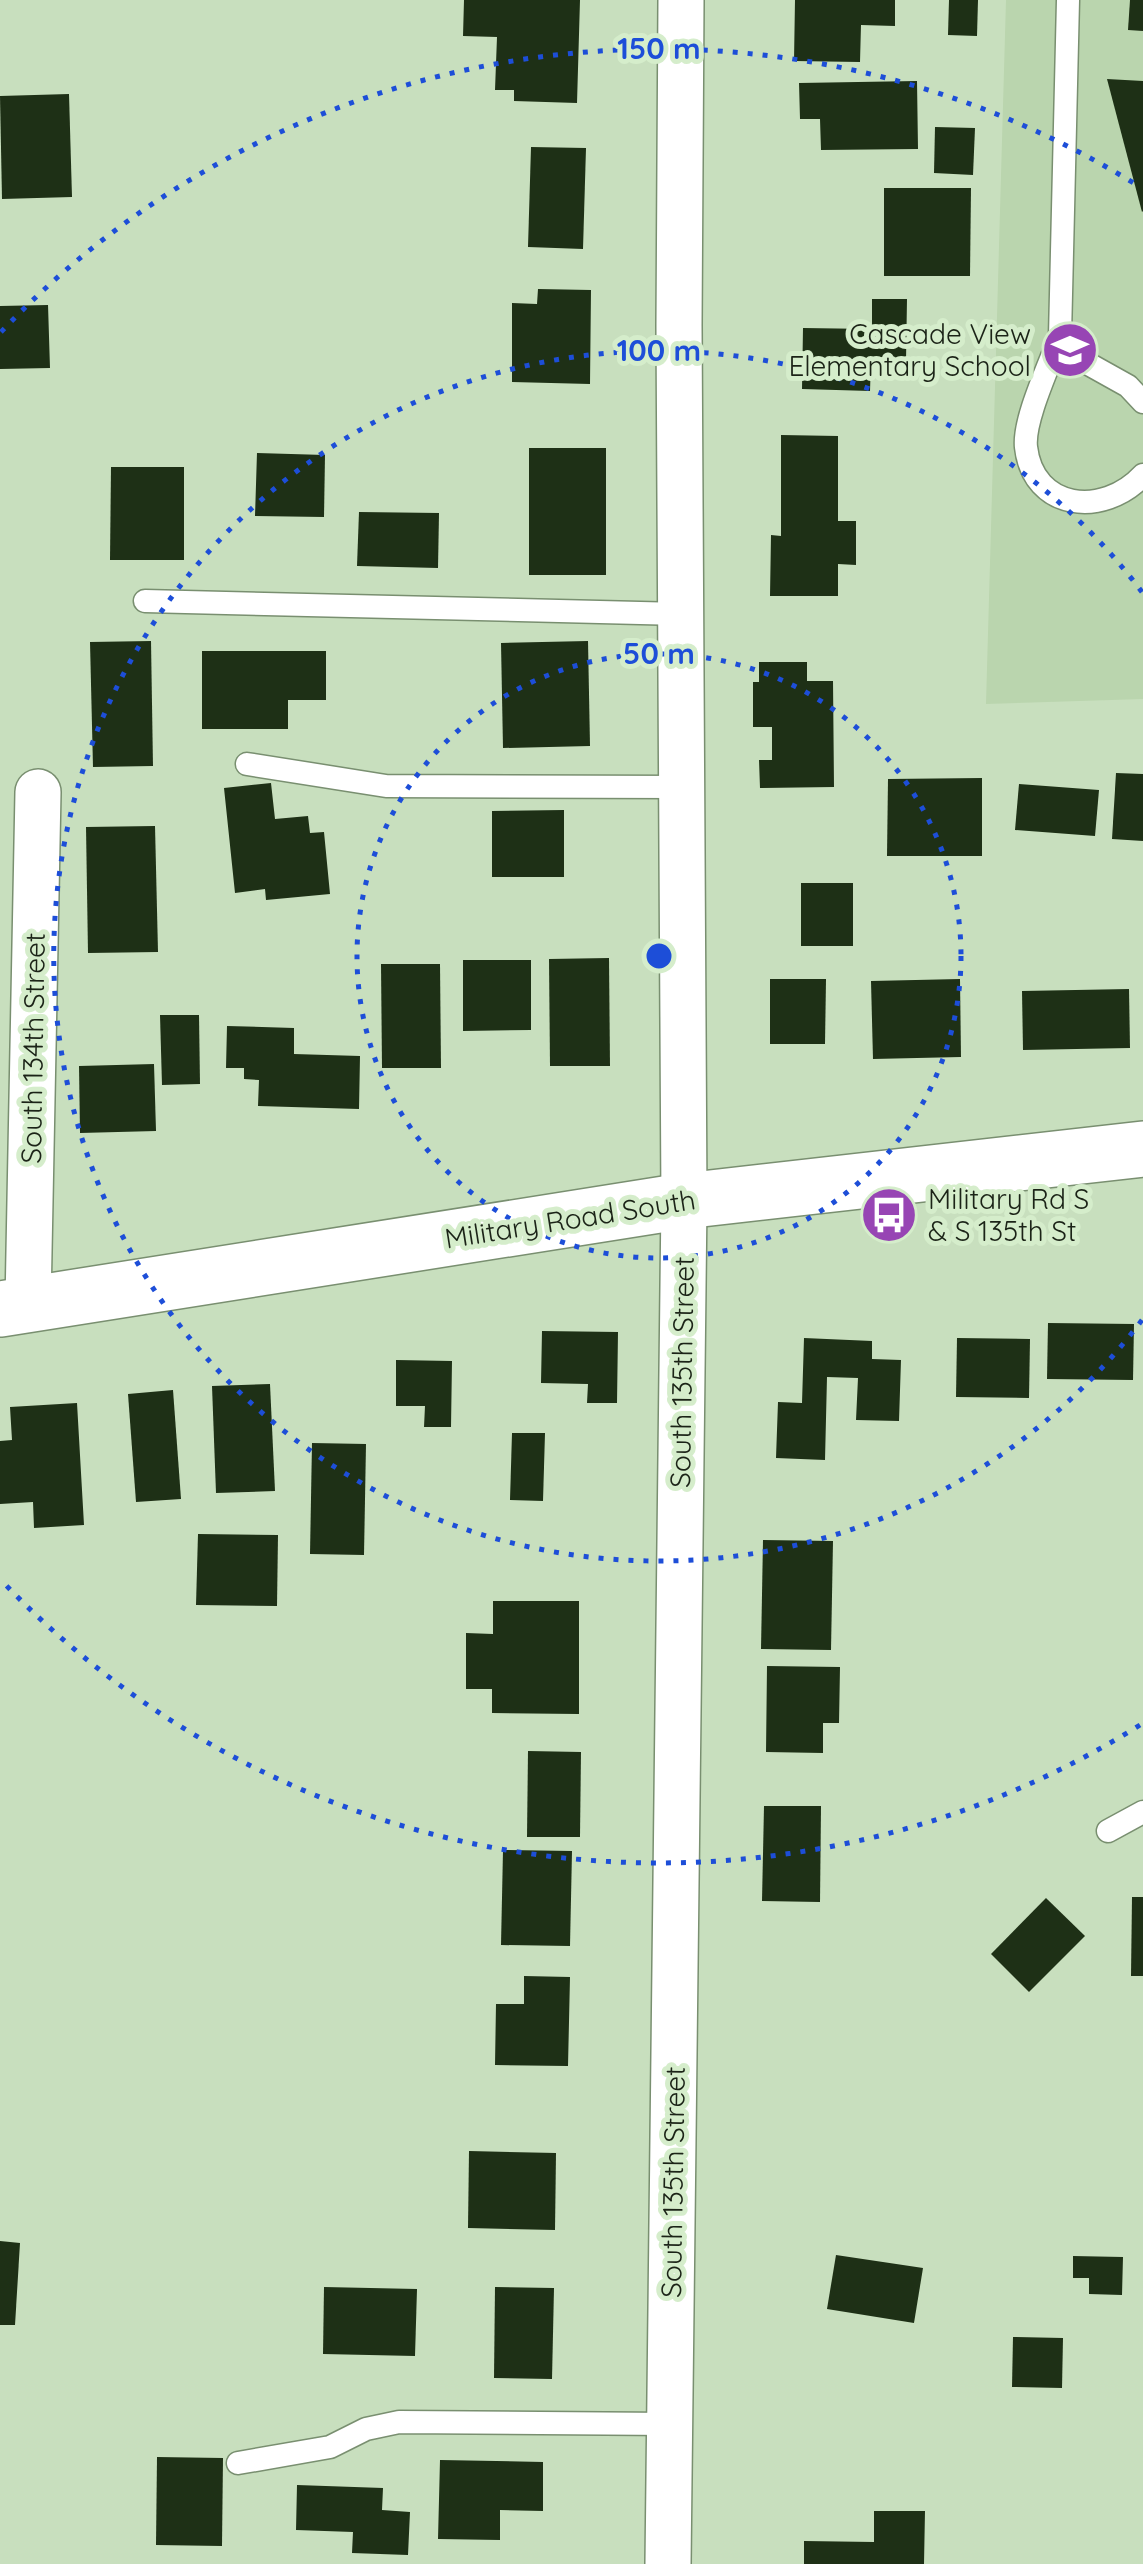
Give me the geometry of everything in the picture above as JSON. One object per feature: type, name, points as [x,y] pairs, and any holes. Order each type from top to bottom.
[{"type":"street","name":"South 135th Street","points":[[668,2564],[684,1201],[681,0]]},
{"type":"street","name":"South 134th Street","points":[[14,1306],[38,792]]},
{"type":"street","name":"Military Road South","points":[[14,1306],[684,1201],[1143,1149]]},
{"type":"lane","points":[[1068,0],[1060,336],[1026,424],[1026,449],[1035,473],[1052,492],[1075,502],[1100,503],[1124,494],[1143,475]]},
{"type":"lane","points":[[1060,336],[1076,357],[1128,386],[1143,402]]},
{"type":"lane","points":[[145,601],[680,614]]},
{"type":"lane","points":[[247,764],[386,786],[682,787]]},
{"type":"lane","points":[[1108,1831],[1143,1812]]},
{"type":"lane","points":[[238,2462],[330,2447],[366,2429],[400,2422],[670,2424]]},
{"type":"shaded area","name":"Cascade View Elementary School","points":[[1006,0],[1143,0],[1143,699],[986,704]]},
{"type":"building","points":[[464,0],[580,0],[577,103],[514,101],[514,90],[495,90],[497,37],[463,36]]},
{"type":"building","points":[[795,0],[895,0],[895,26],[861,25],[860,62],[794,61]]},
{"type":"building","points":[[949,0],[978,0],[977,36],[948,35]]},
{"type":"building","points":[[1130,0],[1143,0],[1143,31],[1128,30]]},
{"type":"building","points":[[1107,79],[1143,81],[1142,212]]},
{"type":"building","points":[[917,81],[918,149],[821,150],[820,119],[800,119],[799,83]]},
{"type":"building","points":[[69,94],[72,197],[2,199],[0,96]]},
{"type":"building","points":[[935,127],[975,128],[973,175],[934,173]]},
{"type":"building","points":[[531,147],[586,148],[583,249],[528,247]]},
{"type":"building","points":[[884,188],[971,188],[970,276],[884,276]]},
{"type":"building","points":[[538,289],[591,290],[590,384],[512,382],[512,303],[537,304]]},
{"type":"building","points":[[872,299],[907,299],[906,361],[871,360],[870,391],[802,389],[803,328],[872,329]]},
{"type":"building","points":[[48,305],[50,368],[0,369],[0,306]]},
{"type":"building","points":[[781,435],[838,436],[838,521],[856,521],[856,565],[838,564],[838,596],[770,596],[771,535],[781,536]]},
{"type":"building","points":[[529,448],[606,448],[606,575],[529,575]]},
{"type":"building","points":[[257,453],[325,455],[324,517],[255,516]]},
{"type":"building","points":[[111,467],[184,467],[184,560],[110,560]]},
{"type":"building","points":[[359,512],[439,513],[438,568],[357,566]]},
{"type":"building","points":[[151,641],[153,766],[93,767],[90,642]]},
{"type":"building","points":[[588,641],[590,746],[503,748],[501,643]]},
{"type":"building","points":[[202,651],[326,651],[326,700],[288,700],[288,729],[202,729]]},
{"type":"building","points":[[759,662],[807,662],[807,681],[833,681],[834,787],[760,788],[759,760],[772,760],[772,727],[753,727],[753,682],[759,682]]},
{"type":"building","points":[[1116,773],[1143,774],[1143,841],[1112,839]]},
{"type":"building","points":[[982,778],[982,856],[887,856],[888,779]]},
{"type":"building","points":[[271,783],[275,819],[308,816],[310,833],[324,832],[330,894],[266,900],[265,889],[235,893],[224,788]]},
{"type":"building","points":[[1019,784],[1099,790],[1095,836],[1015,830]]},
{"type":"building","points":[[564,810],[564,877],[492,877],[492,811]]},
{"type":"building","points":[[155,826],[158,952],[88,953],[86,827]]},
{"type":"building","points":[[801,883],[853,883],[853,946],[801,946]]},
{"type":"building","points":[[609,958],[610,1066],[550,1066],[549,959]]},
{"type":"building","points":[[463,960],[531,960],[531,1030],[463,1031]]},
{"type":"building","points":[[381,964],[440,964],[441,1068],[382,1068]]},
{"type":"building","points":[[770,979],[826,979],[825,1044],[770,1044]]},
{"type":"building","points":[[960,979],[961,1057],[873,1059],[871,981]]},
{"type":"building","points":[[1129,989],[1130,1048],[1023,1050],[1022,991]]},
{"type":"building","points":[[160,1015],[199,1015],[200,1084],[162,1085]]},
{"type":"building","points":[[227,1026],[294,1028],[294,1054],[360,1056],[359,1109],[258,1106],[259,1080],[244,1079],[244,1068],[226,1068]]},
{"type":"building","points":[[154,1064],[156,1131],[80,1133],[79,1066]]},
{"type":"building","points":[[1048,1323],[1134,1324],[1133,1380],[1047,1379]]},
{"type":"building","points":[[542,1331],[618,1332],[617,1403],[587,1403],[588,1384],[541,1383]]},
{"type":"building","points":[[804,1338],[872,1341],[872,1359],[901,1360],[899,1421],[856,1420],[858,1378],[827,1377],[825,1460],[776,1458],[778,1402],[802,1403]]},
{"type":"building","points":[[957,1338],[1030,1339],[1029,1398],[956,1397]]},
{"type":"building","points":[[396,1360],[452,1361],[451,1427],[424,1427],[425,1406],[396,1406]]},
{"type":"building","points":[[270,1384],[275,1491],[216,1493],[212,1386]]},
{"type":"building","points":[[173,1390],[181,1499],[136,1502],[128,1394]]},
{"type":"building","points":[[77,1403],[84,1525],[34,1528],[33,1502],[0,1504],[0,1441],[12,1440],[10,1407]]},
{"type":"building","points":[[512,1433],[545,1433],[543,1501],[510,1500]]},
{"type":"building","points":[[312,1443],[366,1444],[364,1555],[310,1554]]},
{"type":"building","points":[[198,1534],[278,1535],[277,1606],[196,1605]]},
{"type":"building","points":[[763,1540],[833,1541],[831,1650],[761,1649]]},
{"type":"building","points":[[493,1601],[579,1601],[579,1714],[492,1713],[492,1689],[466,1689],[466,1633],[493,1634]]},
{"type":"building","points":[[767,1666],[840,1667],[839,1723],[823,1723],[823,1753],[766,1752]]},
{"type":"building","points":[[528,1751],[581,1752],[580,1837],[527,1837]]},
{"type":"building","points":[[764,1806],[821,1806],[820,1902],[762,1901]]},
{"type":"building","points":[[503,1850],[572,1851],[570,1946],[501,1945]]},
{"type":"building","points":[[1132,1897],[1143,1897],[1143,1976],[1131,1976]]},
{"type":"building","points":[[1046,1898],[1085,1936],[1029,1992],[991,1954]]},
{"type":"building","points":[[524,1976],[570,1977],[568,2066],[495,2065],[496,2004],[524,2004]]},
{"type":"building","points":[[469,2151],[556,2153],[555,2230],[468,2228]]},
{"type":"building","points":[[0,2241],[20,2243],[15,2325],[0,2325]]},
{"type":"building","points":[[836,2255],[923,2268],[914,2323],[827,2309]]},
{"type":"building","points":[[1073,2256],[1123,2257],[1122,2295],[1089,2294],[1089,2278],[1073,2278]]},
{"type":"building","points":[[324,2287],[417,2289],[415,2356],[323,2354]]},
{"type":"building","points":[[495,2287],[554,2288],[552,2379],[494,2378]]},
{"type":"building","points":[[1013,2337],[1063,2338],[1062,2388],[1012,2387]]},
{"type":"building","points":[[157,2457],[223,2458],[222,2546],[156,2545]]},
{"type":"building","points":[[440,2460],[543,2462],[543,2511],[500,2510],[500,2540],[438,2539]]},
{"type":"building","points":[[297,2485],[383,2488],[382,2510],[410,2512],[408,2555],[352,2553],[353,2532],[296,2530]]},
{"type":"building","points":[[874,2511],[925,2511],[924,2564],[804,2564],[804,2541],[874,2542]]},
{"type":"place","name":"Cascade View Elementary School","points":[[1070,350]]},
{"type":"place","name":"Military Rd S & S 135th St","points":[[889,1215]]}]
